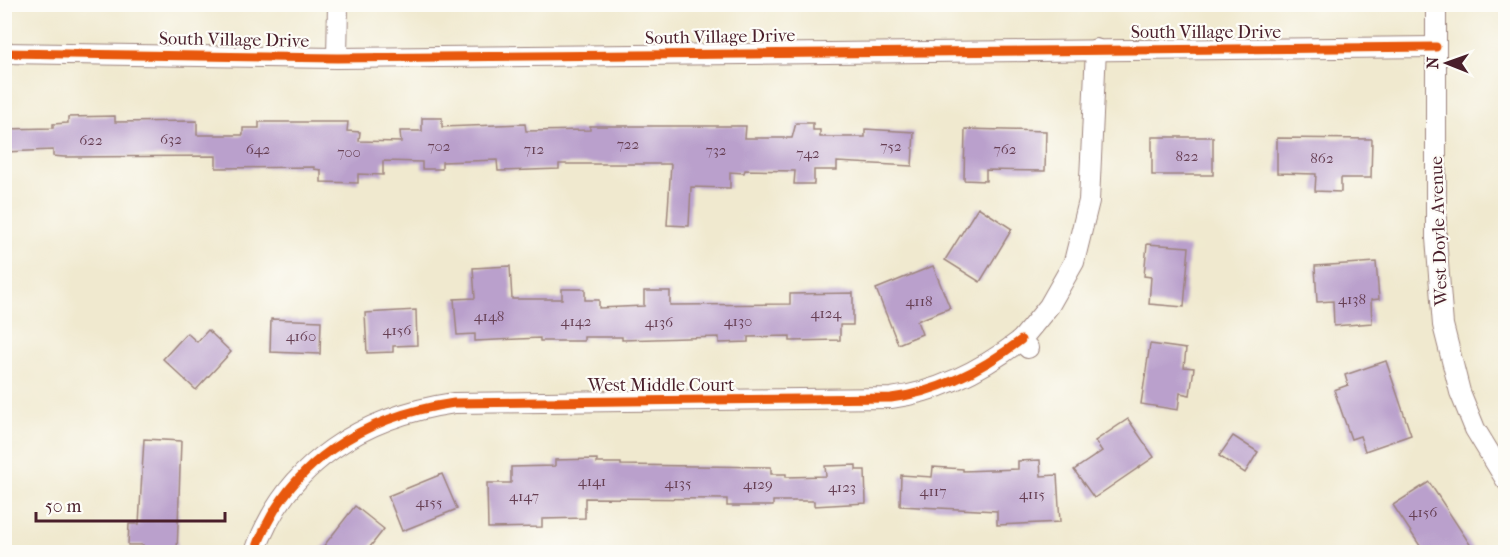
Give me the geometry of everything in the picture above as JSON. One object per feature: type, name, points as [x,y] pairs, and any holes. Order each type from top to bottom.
[{"type":"street","points":[[337,58],[338,4]]},
{"type":"street","name":"West Doyle Avenue","points":[[1436,4],[1436,238],[1443,325],[1450,358],[1475,429],[1506,480]]},
{"type":"street","name":"South Village Drive","points":[[4,53],[337,58],[1436,47]]},
{"type":"street","name":"West Middle Court","points":[[255,552],[303,468],[349,437],[388,418],[419,408],[454,403],[891,398],[914,394],[959,378],[1024,344],[1074,262],[1089,201],[1095,49]]},
{"type":"building","points":[[115,116],[115,122],[197,121],[197,135],[243,135],[243,128],[259,128],[259,122],[348,122],[347,131],[360,132],[359,141],[401,142],[400,131],[422,131],[422,118],[442,118],[442,127],[525,124],[526,131],[590,130],[590,126],[746,126],[745,138],[792,138],[796,123],[813,123],[813,130],[820,130],[820,137],[865,137],[865,129],[914,132],[912,166],[837,162],[837,170],[814,170],[814,184],[794,184],[795,171],[745,170],[744,173],[730,172],[730,188],[691,187],[689,226],[667,225],[671,164],[559,164],[559,169],[498,171],[497,160],[442,162],[442,169],[422,169],[422,162],[383,161],[383,175],[358,174],[358,183],[321,182],[321,170],[314,169],[314,167],[216,168],[216,156],[64,157],[53,156],[53,150],[4,152],[4,129],[53,128],[53,124],[68,123],[68,117]]},
{"type":"building","points":[[965,129],[1046,131],[1045,171],[986,170],[986,181],[964,180]]},
{"type":"building","points":[[1152,137],[1213,137],[1213,175],[1152,175]]},
{"type":"building","points":[[1277,138],[1372,139],[1371,178],[1341,178],[1341,192],[1315,191],[1316,174],[1277,173]]},
{"type":"building","points":[[978,207],[1012,229],[980,282],[945,260]]},
{"type":"building","points":[[1147,244],[1189,247],[1184,307],[1149,304],[1151,277],[1144,276]]},
{"type":"building","points":[[1376,262],[1379,299],[1371,300],[1372,323],[1334,326],[1333,301],[1317,302],[1315,266]]},
{"type":"building","points":[[510,266],[512,299],[562,299],[562,289],[585,289],[585,300],[599,300],[599,308],[644,306],[644,291],[670,291],[670,305],[790,304],[790,294],[853,293],[853,325],[840,325],[840,340],[790,341],[790,336],[748,337],[748,342],[719,343],[719,337],[622,340],[622,337],[584,337],[584,341],[540,341],[540,338],[475,341],[475,334],[457,335],[454,299],[475,298],[473,268]]},
{"type":"building","points":[[933,266],[950,308],[917,321],[922,334],[898,344],[876,289]]},
{"type":"building","points":[[416,310],[417,345],[393,346],[393,352],[367,353],[365,313]]},
{"type":"building","points":[[271,319],[321,321],[320,354],[270,352]]},
{"type":"building","points":[[208,330],[231,352],[196,390],[163,359],[187,333],[197,342]]},
{"type":"building","points":[[1150,344],[1186,349],[1184,367],[1194,368],[1190,395],[1180,393],[1178,410],[1141,404]]},
{"type":"building","points":[[1386,361],[1411,435],[1365,451],[1360,436],[1351,439],[1334,390],[1348,385],[1345,375]]},
{"type":"building","points":[[1128,419],[1154,457],[1094,498],[1074,470],[1102,451],[1095,441]]},
{"type":"building","points":[[1233,436],[1258,452],[1245,473],[1219,456]]},
{"type":"building","points":[[144,439],[181,441],[177,552],[143,552],[143,545],[128,545],[129,524],[139,524]]},
{"type":"building","points":[[597,459],[597,463],[621,463],[621,465],[771,467],[771,474],[786,474],[786,477],[826,476],[825,466],[856,465],[856,470],[865,470],[866,503],[814,506],[814,501],[773,501],[773,506],[727,506],[727,499],[585,498],[585,518],[542,519],[542,527],[488,528],[487,483],[511,483],[511,467],[555,466],[555,460]]},
{"type":"building","points":[[1040,460],[1041,476],[1057,475],[1060,522],[997,525],[997,511],[900,506],[901,475],[932,477],[933,467],[963,469],[963,471],[1018,469],[1018,461]]},
{"type":"building","points":[[442,474],[457,509],[402,531],[388,496]]},
{"type":"building","points":[[1429,482],[1475,552],[1424,552],[1393,505]]},
{"type":"building","points":[[355,506],[384,529],[366,552],[319,552]]},
{"type":"cycle path","points":[[4,53],[337,58],[1436,47]]},
{"type":"cycle path","points":[[255,552],[269,521],[287,493],[308,469],[332,449],[360,432],[389,419],[421,409],[454,403],[891,398],[909,395],[960,378],[1021,340]]}]
